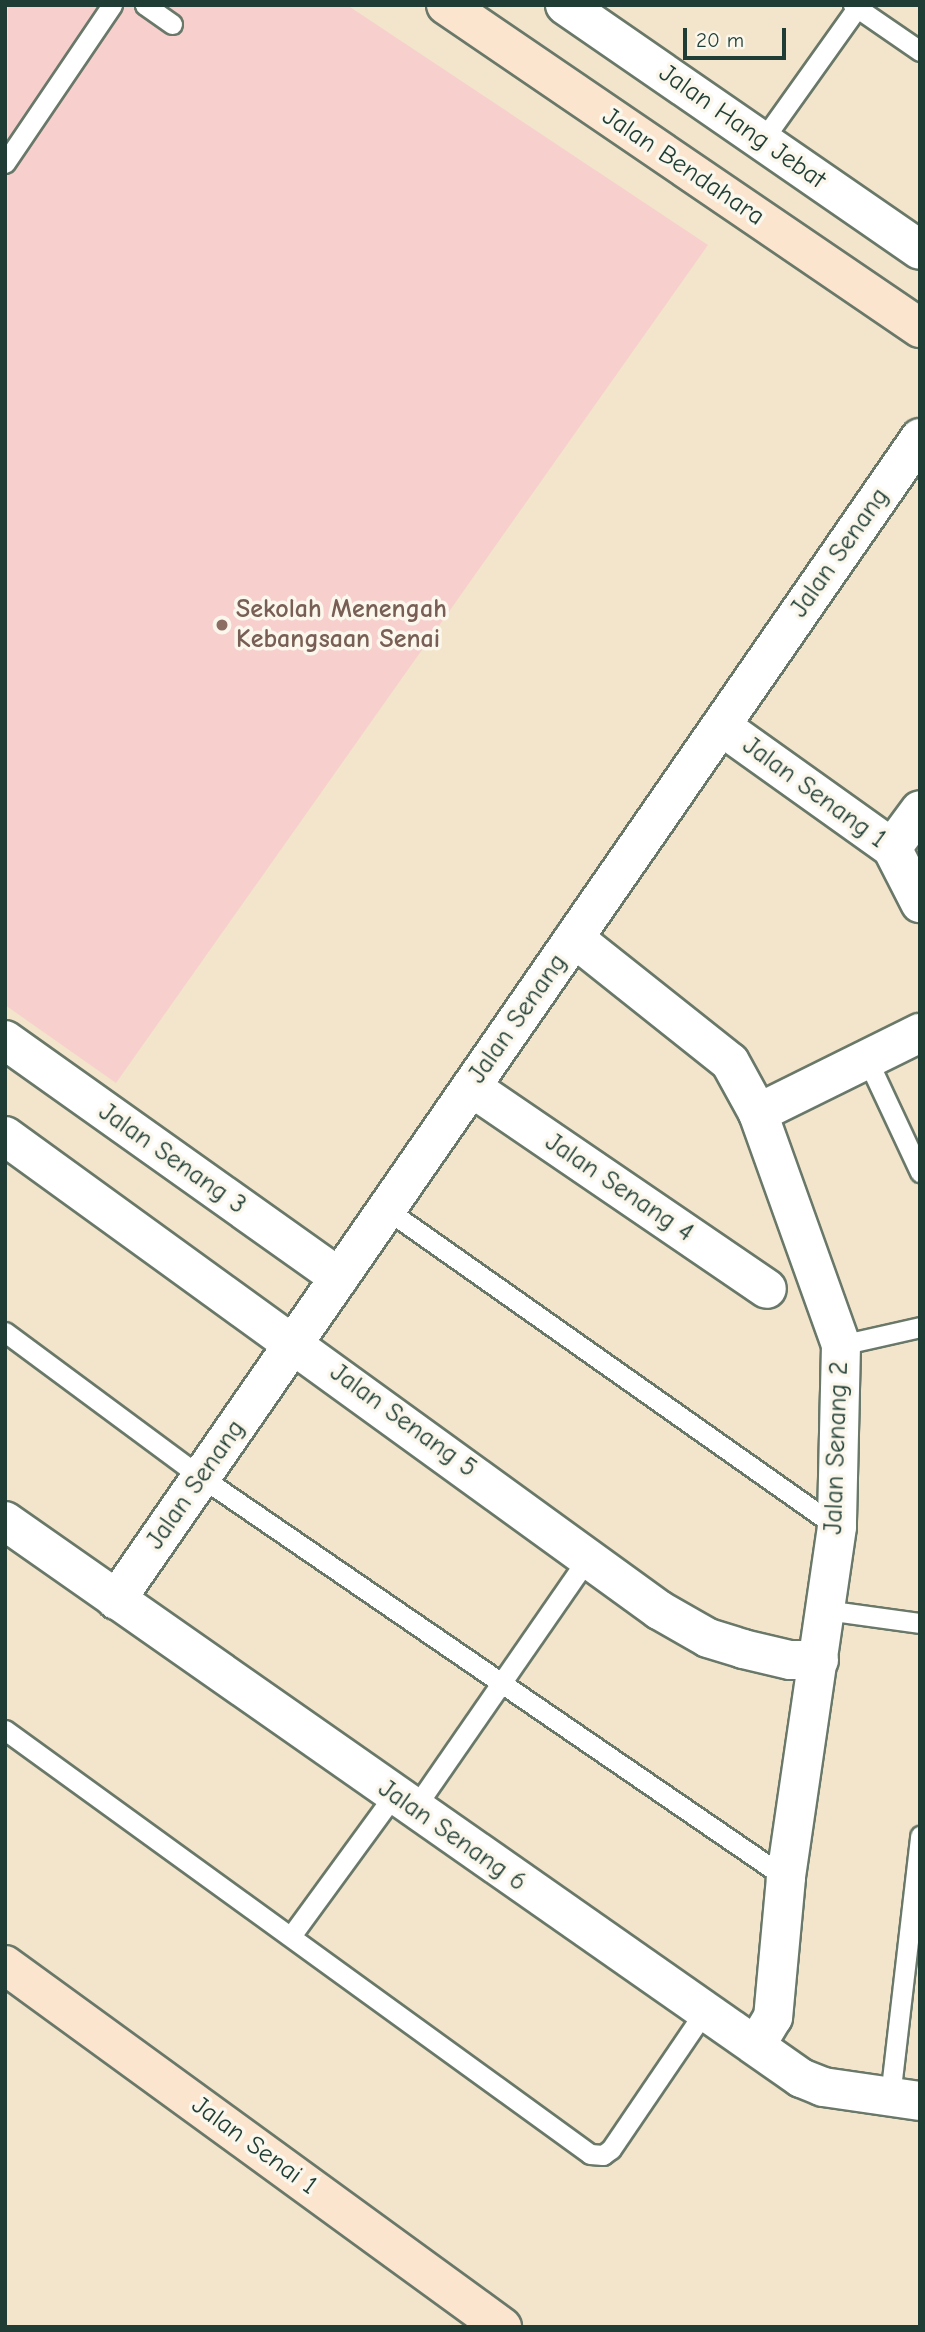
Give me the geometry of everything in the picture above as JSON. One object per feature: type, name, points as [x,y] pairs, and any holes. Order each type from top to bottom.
[{"type":"street","name":"Jalan Bendahara","points":[[446,5],[920,328]]},
{"type":"street","name":"Jalan Hang Jebat","points":[[565,5],[920,250]]},
{"type":"street","name":"Jalan Senang","points":[[116,1600],[920,438]]},
{"type":"street","name":"Jalan Senang 1","points":[[721,726],[892,848],[920,903]]},
{"type":"street","points":[[892,848],[920,810]]},
{"type":"street","name":"Jalan Senang 2","points":[[574,938],[720,1050],[758,1113],[841,1345],[837,1527],[786,1878],[773,2017],[756,2045]]},
{"type":"street","points":[[758,1113],[920,1033]]},
{"type":"street","name":"Jalan Senang 3","points":[[5,1040],[340,1278]]},
{"type":"street","name":"Jalan Senang 4","points":[[471,1087],[767,1289]]},
{"type":"street","name":"Jalan Senang 5","points":[[5,1136],[295,1342],[659,1610],[708,1638],[790,1660],[819,1660]]},
{"type":"street","name":"Jalan Senang 6","points":[[5,1521],[404,1803],[706,2009],[801,2078],[823,2088],[905,2099]]},
{"type":"street","name":"Jalan Senai 1","points":[[5,1965],[492,2324]]},
{"type":"lane","points":[[5,163],[112,5]]},
{"type":"lane","points":[[145,5],[172,24]]},
{"type":"lane","points":[[762,141],[856,6],[920,51]]},
{"type":"lane","points":[[867,1059],[920,1172]]},
{"type":"lane","points":[[386,1209],[837,1527]]},
{"type":"lane","points":[[841,1345],[920,1327]]},
{"type":"lane","points":[[5,1332],[201,1477],[786,1878]]},
{"type":"lane","points":[[290,1936],[404,1803],[499,1681],[589,1556]]},
{"type":"lane","points":[[825,1610],[920,1623]]},
{"type":"lane","points":[[5,1730],[590,2154],[603,2155],[611,2149],[706,2009]]},
{"type":"lane","points":[[905,2099],[920,1836]]},
{"type":"shaded area","name":"Sekolah Menengah Kebangsaan Senai","points":[[8,5],[347,5],[708,245],[116,1083],[5,1005]]},
{"type":"place","name":"Sekolah Menengah Kebangsaan Senai","points":[[222,625]]}]
